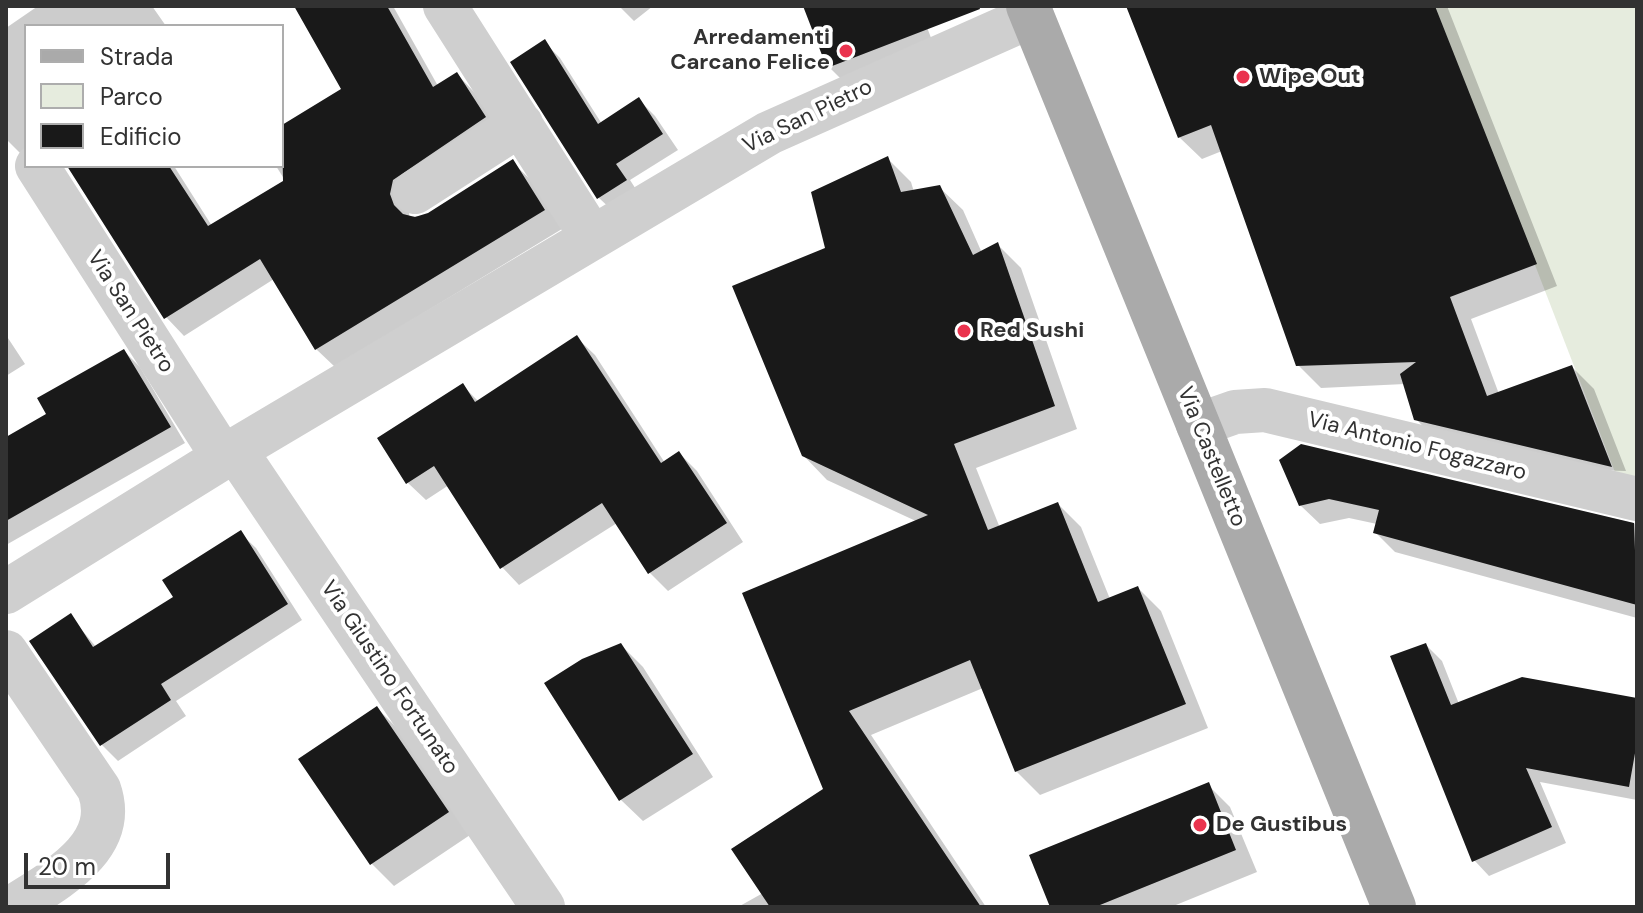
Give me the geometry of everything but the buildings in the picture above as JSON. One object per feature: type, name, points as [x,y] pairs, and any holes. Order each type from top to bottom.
[{"type":"main road","name":"Via Castelletto","points":[[1030,11],[1394,907]]},
{"type":"street","points":[[445,6],[592,237]]},
{"type":"street","name":"Via San Pietro","points":[[6,592],[229,454],[769,133],[1030,11]]},
{"type":"street","points":[[415,192],[521,124]]},
{"type":"street","name":"Via San Pietro","points":[[38,168],[229,454]]},
{"type":"street","name":"Via Antonio Fogazzaro","points":[[1198,425],[1235,412],[1265,410],[1637,499]]},
{"type":"street","name":"Via Giustino Fortunato","points":[[229,454],[543,907]]},
{"type":"street","points":[[6,652],[99,789],[105,819],[76,866],[13,907]]},
{"type":"green space","points":[[1435,6],[1637,6],[1637,480],[1618,480]]},
{"type":"place","name":"Arredamenti Carcano Felice","points":[[846,51]]},
{"type":"place","name":"Wipe Out","points":[[1243,77]]},
{"type":"place","name":"Red Sushi","points":[[964,331]]},
{"type":"place","name":"De Gustibus","points":[[1200,825]]}]
